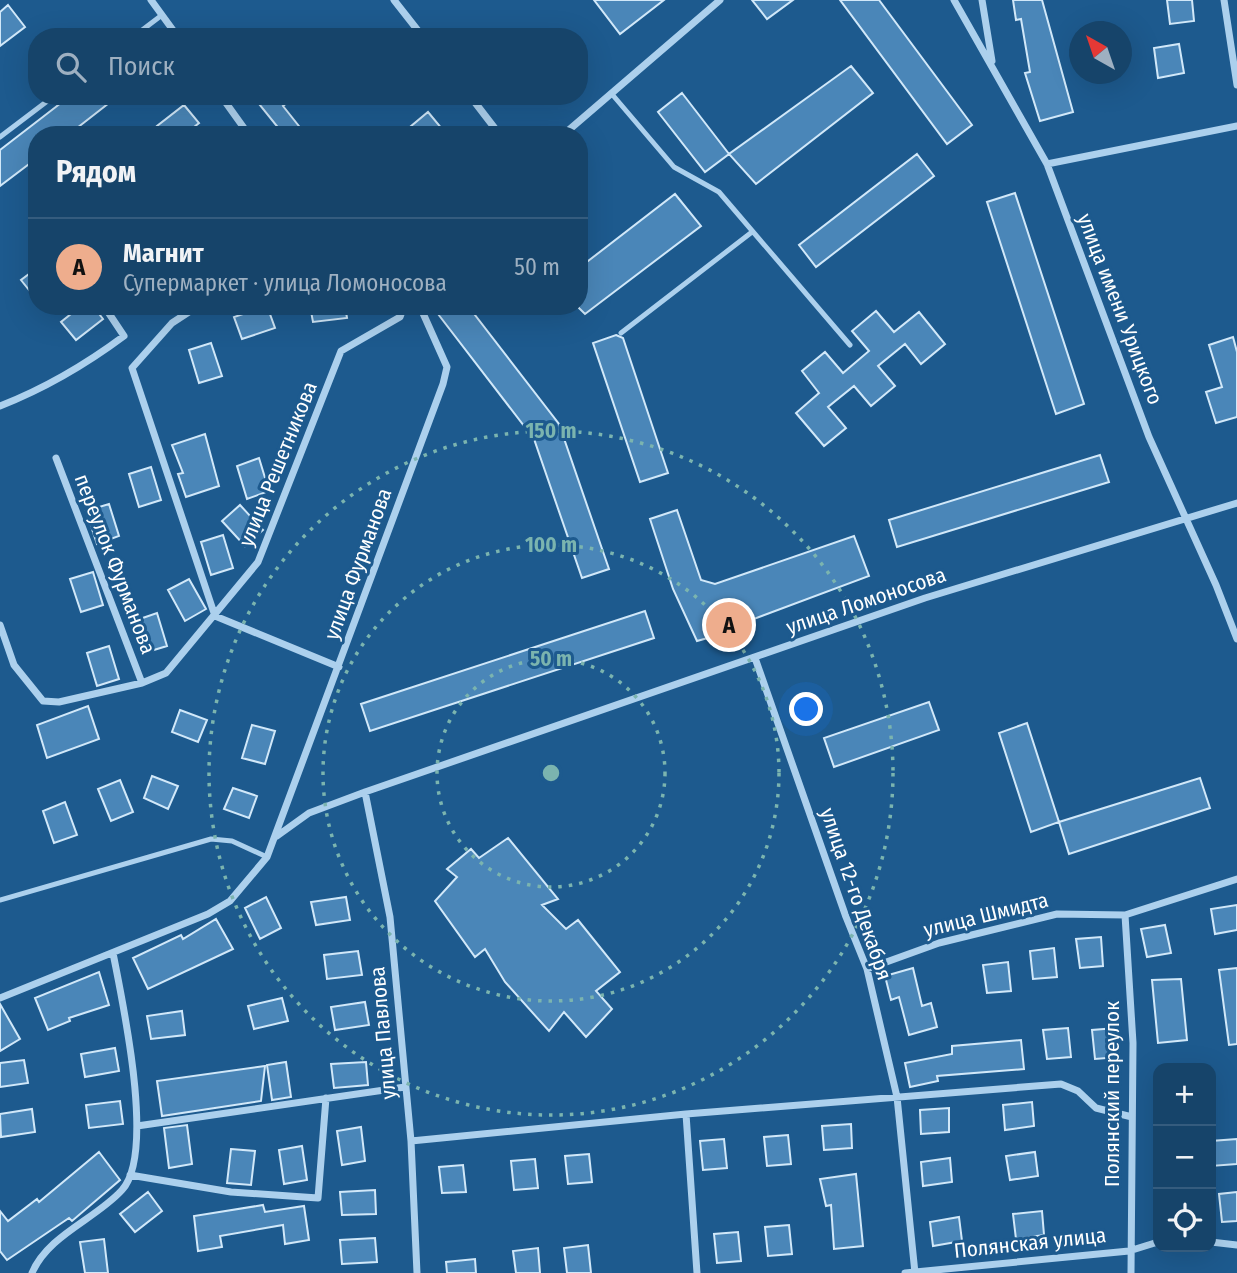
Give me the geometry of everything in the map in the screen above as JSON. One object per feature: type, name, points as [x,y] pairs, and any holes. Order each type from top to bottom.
[{"type":"street","points":[[151,0],[171,28]]},
{"type":"street","points":[[394,0],[416,28]]},
{"type":"street","name":"улица имени Урицкого","points":[[954,0],[1046,164],[1149,437],[1237,639]]},
{"type":"street","points":[[982,0],[993,66]]},
{"type":"street","points":[[1224,0],[1237,85]]},
{"type":"street","points":[[573,126],[714,1]]},
{"type":"street","points":[[227,105],[243,126]]},
{"type":"street","points":[[477,105],[493,126]]},
{"type":"street","points":[[1046,164],[1237,126]]},
{"type":"street","points":[[0,406],[38,391],[90,361],[124,336],[110,315]]},
{"type":"street","points":[[184,315],[172,323],[132,368],[215,616],[339,667]]},
{"type":"street","name":"улица Решетникова","points":[[0,625],[14,665],[43,701],[59,702],[142,683],[166,673],[258,562],[341,351],[401,315]]},
{"type":"street","name":"улица Фурманова","points":[[0,998],[208,914],[230,901],[267,857],[443,384],[447,367],[424,315]]},
{"type":"street","name":"переулок Фурманова","points":[[56,458],[142,683]]},
{"type":"street","name":"улица Ломоносова","points":[[277,836],[309,813],[365,792],[925,598],[1185,516],[1237,503]]},
{"type":"street","name":"улица 12-го Декабря","points":[[755,658],[846,918],[867,969],[897,1097],[915,1273]]},
{"type":"street","name":"улица Павлова","points":[[365,792],[390,917],[411,1141],[417,1273]]},
{"type":"street","name":"улица Шмидта","points":[[867,969],[939,943],[1057,914],[1125,915],[1237,879]]},
{"type":"street","name":"Полянский переулок","points":[[1125,915],[1133,1043],[1129,1251],[1131,1273]]},
{"type":"street","points":[[33,1273],[51,1246],[102,1209],[124,1188],[130,1175],[137,1126],[129,1033],[113,953]]},
{"type":"street","points":[[411,1141],[686,1114],[1060,1084],[1078,1091],[1096,1108],[1132,1116]]},
{"type":"street","points":[[137,1126],[405,1087]]},
{"type":"street","points":[[130,1175],[231,1192],[318,1198],[326,1098]]},
{"type":"street","points":[[686,1114],[698,1273]]},
{"type":"street","points":[[1216,1243],[1237,1245]]},
{"type":"street","name":"Полянская улица","points":[[905,1273],[1129,1251],[1153,1244]]},
{"type":"lane","points":[[145,28],[162,15]]},
{"type":"lane","points":[[611,93],[674,167],[719,192],[850,345]]},
{"type":"lane","points":[[0,137],[42,105]]},
{"type":"lane","points":[[621,334],[752,232]]},
{"type":"lane","points":[[0,900],[211,839],[232,841],[267,857]]},
{"type":"building","points":[[594,0],[664,0],[620,34]]},
{"type":"building","points":[[752,0],[793,0],[767,19]]},
{"type":"building","points":[[840,0],[879,0],[972,125],[947,144]]},
{"type":"building","points":[[1013,0],[1042,0],[1073,112],[1040,121],[1025,73],[1030,72],[1021,19],[1016,20]]},
{"type":"building","points":[[1167,0],[1192,0],[1194,21],[1170,24]]},
{"type":"building","points":[[8,5],[25,27],[0,46],[0,12]]},
{"type":"building","points":[[1179,44],[1184,73],[1158,78],[1154,48]]},
{"type":"building","points":[[851,66],[873,93],[756,184],[729,154]]},
{"type":"building","points":[[682,93],[729,154],[705,172],[658,112]]},
{"type":"building","points":[[58,105],[106,105],[80,126],[31,126]]},
{"type":"building","points":[[184,105],[199,123],[195,126],[157,126]]},
{"type":"building","points":[[260,105],[284,105],[299,126],[277,126]]},
{"type":"building","points":[[428,112],[440,126],[411,126]]},
{"type":"building","points":[[28,128],[28,165],[0,186],[0,150]]},
{"type":"building","points":[[917,154],[934,176],[816,267],[799,245]]},
{"type":"building","points":[[1015,193],[1084,404],[1056,414],[987,202]]},
{"type":"building","points":[[675,194],[701,226],[588,312],[588,261]]},
{"type":"building","points":[[28,275],[28,289],[21,280]]},
{"type":"building","points":[[876,311],[894,332],[919,312],[945,344],[921,364],[905,344],[878,366],[895,386],[871,406],[854,386],[828,407],[846,428],[824,446],[796,413],[819,393],[802,371],[825,352],[843,373],[869,351],[852,331]]},
{"type":"building","points":[[70,315],[100,315],[103,319],[76,340],[61,322]]},
{"type":"building","points":[[270,315],[275,328],[242,339],[234,317]]},
{"type":"building","points":[[312,315],[346,315],[347,318],[313,322]]},
{"type":"building","points":[[439,315],[475,315],[559,424],[609,569],[582,578],[534,439]]},
{"type":"building","points":[[616,335],[623,338],[668,473],[640,482],[593,343]]},
{"type":"building","points":[[1233,337],[1237,352],[1237,417],[1216,423],[1206,392],[1222,387],[1209,345]]},
{"type":"building","points":[[211,343],[222,376],[199,383],[189,350]]},
{"type":"building","points":[[205,434],[219,486],[186,497],[178,474],[183,473],[172,445]]},
{"type":"building","points":[[1100,455],[1109,482],[897,547],[889,520]]},
{"type":"building","points":[[259,458],[269,491],[247,499],[237,466]]},
{"type":"building","points":[[151,467],[161,500],[139,507],[129,474]]},
{"type":"building","points":[[109,504],[119,536],[97,544],[86,511]]},
{"type":"building","points":[[240,505],[263,530],[245,546],[222,521]]},
{"type":"building","points":[[677,510],[701,580],[715,584],[854,536],[869,576],[735,626],[736,630],[697,641],[673,589],[650,519]]},
{"type":"building","points":[[223,535],[233,568],[211,575],[201,542]]},
{"type":"building","points":[[93,572],[103,605],[81,612],[70,579]]},
{"type":"building","points":[[189,579],[206,609],[185,621],[168,590]]},
{"type":"building","points":[[645,611],[654,638],[370,731],[361,704]]},
{"type":"building","points":[[157,613],[167,646],[144,653],[134,621]]},
{"type":"building","points":[[109,646],[119,679],[97,686],[87,653]]},
{"type":"building","points":[[929,702],[939,730],[834,767],[824,738]]},
{"type":"building","points":[[88,706],[99,739],[47,758],[37,725]]},
{"type":"building","points":[[180,710],[207,720],[198,742],[172,732]]},
{"type":"building","points":[[1027,723],[1059,822],[1031,832],[999,733]]},
{"type":"building","points":[[252,725],[275,731],[265,764],[242,758]]},
{"type":"building","points":[[152,776],[178,786],[168,809],[144,798]]},
{"type":"building","points":[[1200,778],[1210,808],[1069,854],[1059,822]]},
{"type":"building","points":[[120,780],[133,812],[111,821],[98,789]]},
{"type":"building","points":[[233,788],[257,796],[249,818],[224,809]]},
{"type":"building","points":[[65,802],[77,835],[54,843],[43,811]]},
{"type":"building","points":[[508,838],[558,899],[542,905],[566,929],[578,920],[620,972],[596,991],[612,1009],[586,1037],[564,1012],[549,1031],[505,982],[485,949],[475,957],[435,901],[457,877],[447,869],[471,849],[479,858]]},
{"type":"building","points":[[266,897],[281,928],[260,939],[245,908]]},
{"type":"building","points":[[346,897],[350,920],[316,925],[311,902]]},
{"type":"building","points":[[1237,905],[1237,930],[1215,934],[1211,909]]},
{"type":"building","points":[[216,919],[233,949],[148,989],[133,958],[181,935],[183,939]]},
{"type":"building","points":[[1165,925],[1171,953],[1147,957],[1141,929]]},
{"type":"building","points":[[1101,937],[1103,966],[1080,968],[1076,939]]},
{"type":"building","points":[[1054,948],[1057,977],[1033,979],[1030,951]]},
{"type":"building","points":[[358,951],[362,975],[327,979],[324,955]]},
{"type":"building","points":[[1008,962],[1011,991],[987,993],[983,965]]},
{"type":"building","points":[[913,968],[922,1006],[931,1003],[937,1027],[909,1035],[899,997],[891,1000],[885,976]]},
{"type":"building","points":[[1237,968],[1237,1044],[1229,1045],[1219,970]]},
{"type":"building","points":[[99,972],[109,1005],[69,1018],[70,1021],[48,1030],[35,998]]},
{"type":"building","points":[[1181,979],[1187,1040],[1158,1043],[1152,980]]},
{"type":"building","points":[[282,998],[288,1021],[254,1029],[248,1006]]},
{"type":"building","points":[[365,1002],[369,1025],[335,1030],[331,1007]]},
{"type":"building","points":[[0,1004],[20,1039],[0,1051]]},
{"type":"building","points":[[182,1011],[185,1035],[151,1039],[147,1016]]},
{"type":"building","points":[[1068,1028],[1071,1057],[1047,1059],[1043,1030]]},
{"type":"building","points":[[1116,1028],[1119,1057],[1095,1059],[1092,1030]]},
{"type":"building","points":[[1021,1040],[1024,1069],[937,1076],[938,1081],[910,1087],[905,1063],[952,1054],[952,1046]]},
{"type":"building","points":[[115,1048],[119,1071],[85,1077],[81,1054]]},
{"type":"building","points":[[24,1060],[28,1083],[0,1087],[0,1063]]},
{"type":"building","points":[[286,1062],[291,1097],[272,1100],[267,1065]]},
{"type":"building","points":[[366,1062],[368,1085],[334,1088],[331,1064]]},
{"type":"building","points":[[265,1066],[261,1101],[162,1116],[157,1081]]},
{"type":"building","points":[[120,1101],[123,1124],[89,1128],[86,1105]]},
{"type":"building","points":[[1032,1102],[1034,1126],[1005,1130],[1003,1105]]},
{"type":"building","points":[[949,1108],[949,1132],[921,1134],[920,1110]]},
{"type":"building","points":[[32,1109],[35,1132],[1,1137],[0,1114]]},
{"type":"building","points":[[851,1124],[852,1148],[824,1150],[822,1126]]},
{"type":"building","points":[[187,1125],[192,1164],[169,1168],[164,1128]]},
{"type":"building","points":[[361,1127],[365,1161],[342,1165],[337,1131]]},
{"type":"building","points":[[788,1135],[791,1164],[767,1166],[764,1137]]},
{"type":"building","points":[[724,1139],[727,1168],[703,1170],[700,1141]]},
{"type":"building","points":[[1237,1139],[1237,1164],[1216,1166],[1216,1141]]},
{"type":"building","points":[[302,1146],[307,1180],[284,1184],[279,1150]]},
{"type":"building","points":[[231,1149],[255,1151],[251,1185],[227,1183]]},
{"type":"building","points":[[99,1152],[120,1180],[72,1221],[69,1218],[7,1260],[0,1251],[0,1211],[8,1221],[37,1199],[39,1202]]},
{"type":"building","points":[[1035,1152],[1038,1176],[1010,1180],[1006,1156]]},
{"type":"building","points":[[589,1154],[592,1182],[568,1184],[565,1156]]},
{"type":"building","points":[[950,1158],[952,1182],[923,1186],[921,1162]]},
{"type":"building","points":[[535,1159],[538,1188],[514,1190],[511,1161]]},
{"type":"building","points":[[463,1165],[466,1192],[442,1193],[439,1167]]},
{"type":"building","points":[[856,1174],[863,1246],[834,1249],[831,1205],[826,1206],[820,1179]]},
{"type":"building","points":[[375,1190],[376,1214],[342,1215],[340,1192]]},
{"type":"building","points":[[148,1192],[162,1211],[135,1232],[120,1214]]},
{"type":"building","points":[[1237,1192],[1237,1221],[1222,1222],[1219,1194]]},
{"type":"building","points":[[263,1205],[265,1212],[304,1206],[309,1240],[285,1244],[283,1225],[220,1236],[222,1247],[198,1251],[194,1216]]},
{"type":"building","points":[[1042,1211],[1044,1235],[1016,1239],[1013,1214]]},
{"type":"building","points":[[959,1217],[962,1241],[933,1246],[930,1222]]},
{"type":"building","points":[[789,1225],[792,1254],[768,1256],[765,1227]]},
{"type":"building","points":[[738,1232],[741,1261],[717,1263],[714,1234]]},
{"type":"building","points":[[375,1238],[377,1262],[342,1264],[340,1240]]},
{"type":"building","points":[[104,1239],[108,1273],[85,1273],[80,1242]]},
{"type":"building","points":[[588,1245],[591,1273],[567,1273],[564,1248]]},
{"type":"building","points":[[538,1248],[540,1273],[516,1273],[513,1251]]},
{"type":"building","points":[[475,1259],[476,1273],[447,1273],[446,1262]]},
{"type":"place","name":"Магнит","points":[[729,625]]}]
